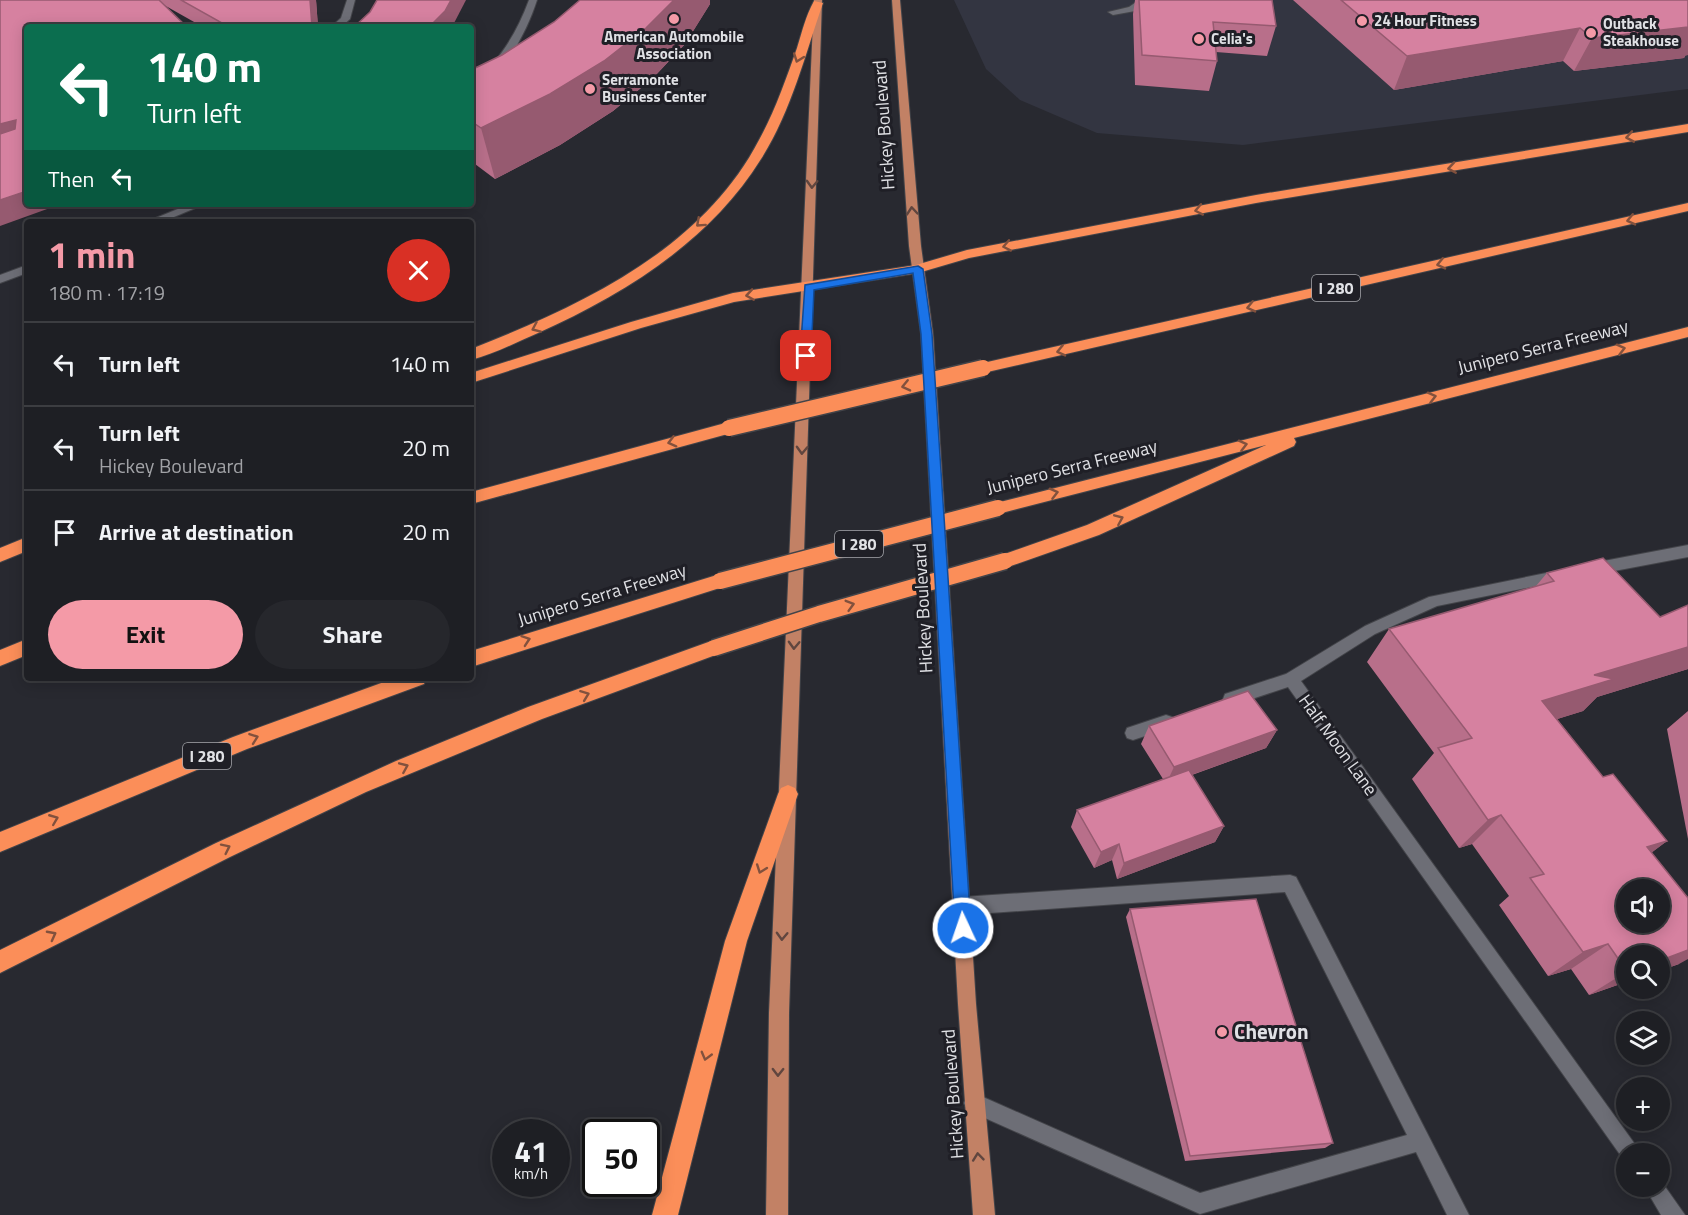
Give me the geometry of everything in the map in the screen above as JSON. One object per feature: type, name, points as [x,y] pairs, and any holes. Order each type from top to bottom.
[{"type":"highway","points":[[474,354],[546,324],[609,291],[663,255],[709,215],[744,174],[769,131],[818,1]]},
{"type":"highway","points":[[474,377],[703,304],[918,269],[967,254],[1256,199],[1688,128]]},
{"type":"highway","name":"I 280","points":[[474,497],[729,428],[1688,207]]},
{"type":"highway","name":"Junipero Serra Freeway","points":[[474,658],[720,581],[1688,332]]},
{"type":"highway","points":[[0,962],[160,880],[360,786],[543,711],[714,648],[819,614],[1005,561],[1093,530],[1326,424]]},
{"type":"highway","points":[[0,555],[24,545]]},
{"type":"highway","points":[[0,657],[24,648]]},
{"type":"highway","name":"I 280","points":[[0,842],[240,743],[409,681]]},
{"type":"highway","points":[[665,1215],[736,942],[788,794]]},
{"type":"main road","name":"Hickey Boulevard","points":[[896,0],[903,118],[927,334],[974,1103],[984,1215]]},
{"type":"main road","points":[[777,1215],[779,1013],[818,1]]},
{"type":"street","points":[[339,24],[345,18],[351,0]]},
{"type":"street","points":[[474,88],[503,63],[523,31],[533,0]]},
{"type":"street","points":[[1113,12],[1132,9],[1145,0]]},
{"type":"street","points":[[160,219],[192,207]]},
{"type":"street","points":[[0,279],[24,270]]},
{"type":"street","name":"Half Moon Lane","points":[[1622,1143],[1291,679],[1370,630],[1434,600],[1688,550]]},
{"type":"street","points":[[1212,706],[1291,679]]},
{"type":"street","points":[[1133,733],[1178,717]]},
{"type":"street","points":[[962,906],[1290,883],[1458,1215]]},
{"type":"street","points":[[974,1103],[1203,1210],[1420,1140]]},
{"type":"street","points":[[1662,1197],[1674,1215]]},
{"type":"shaded area","points":[[954,0],[1688,0],[1688,89],[1243,145],[1097,133],[1020,100],[986,69]]},
{"type":"building","points":[[0,0],[159,0],[184,24],[24,24],[24,192],[0,200],[0,134],[15,129],[16,120],[0,124]]},
{"type":"building","points":[[181,0],[310,0],[312,24],[224,24]]},
{"type":"building","points":[[377,0],[451,0],[445,11],[432,24],[357,24],[370,12]]},
{"type":"building","points":[[580,0],[674,0],[646,28],[604,61],[550,94],[481,128],[474,123],[474,69],[502,55],[554,22]]},
{"type":"building","points":[[1139,0],[1272,0],[1276,26],[1213,22],[1217,61],[1142,55]]},
{"type":"building","points":[[1341,0],[1688,0],[1688,27],[1592,38],[1580,28],[1407,56]]},
{"type":"building","points":[[1603,558],[1660,617],[1688,605],[1688,647],[1594,675],[1614,679],[1542,701],[1603,777],[1613,774],[1667,841],[1647,847],[1688,898],[1688,950],[1670,957],[1670,945],[1616,945],[1616,956],[1608,944],[1583,952],[1530,878],[1544,874],[1501,815],[1488,820],[1438,748],[1472,738],[1389,629],[1554,581],[1547,573]]},
{"type":"building","points":[[1248,691],[1277,730],[1174,767],[1149,726]]},
{"type":"building","points":[[1189,770],[1224,826],[1124,863],[1119,844],[1101,852],[1077,810]]},
{"type":"building","name":"Chevron","points":[[1256,899],[1333,1143],[1190,1156],[1130,909]]},
{"type":"place","name":"American Automobile Association","points":[[674,19]]},
{"type":"place","name":"24 Hour Fitness","points":[[1362,21]]},
{"type":"place","name":"Outback Steakhouse","points":[[1591,33]]},
{"type":"place","name":"Celia's","points":[[1199,39]]},
{"type":"place","name":"Serramonte Business Center","points":[[590,89]]},
{"type":"place","name":"Chevron","points":[[1222,1032]]},
{"type":"route","points":[[806,356],[808,287],[918,269],[927,334],[934,435],[963,928]]}]
